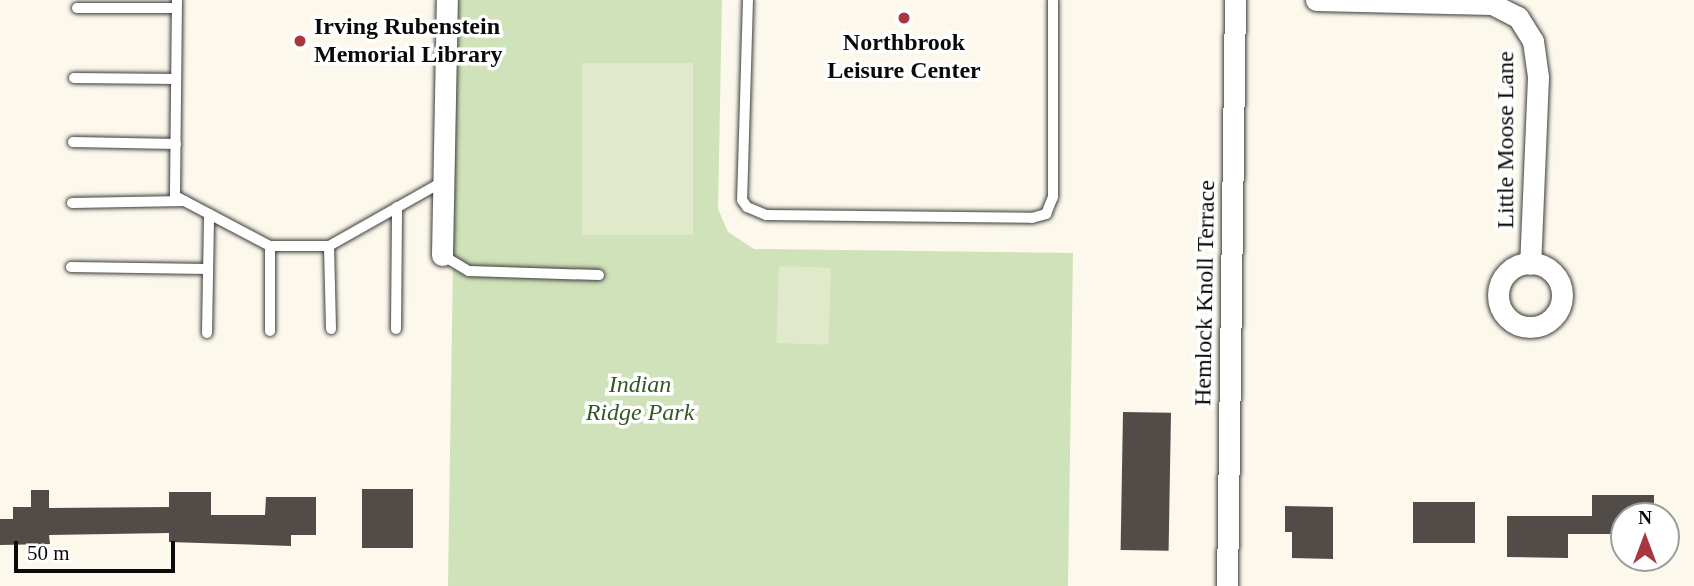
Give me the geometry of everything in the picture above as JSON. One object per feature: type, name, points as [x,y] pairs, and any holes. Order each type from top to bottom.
[{"type":"street","points":[[442,255],[447,0]]},
{"type":"street","name":"Hemlock Knoll Terrace","points":[[1227,586],[1235,0]]},
{"type":"street","name":"Little Moose Lane","points":[[1316,0],[1492,4],[1518,17],[1533,41],[1538,76],[1530,264]]},
{"type":"lane","points":[[748,0],[742,200],[747,207],[766,215],[1032,218],[1046,214],[1053,197],[1053,0]]},
{"type":"lane","points":[[77,8],[176,4],[175,196],[270,246],[329,246],[444,181]]},
{"type":"lane","points":[[74,78],[176,79]]},
{"type":"lane","points":[[73,142],[176,144]]},
{"type":"lane","points":[[72,202],[186,201]]},
{"type":"lane","points":[[396,329],[397,207]]},
{"type":"lane","points":[[207,333],[209,214]]},
{"type":"lane","points":[[270,246],[270,331]]},
{"type":"lane","points":[[329,246],[331,329]]},
{"type":"lane","points":[[442,255],[469,271],[599,275]]},
{"type":"lane","points":[[71,267],[208,269]]},
{"type":"green space","name":"Indian Ridge Park","points":[[457,0],[722,0],[718,209],[728,232],[754,249],[1073,253],[1068,586],[448,586]]},
{"type":"green space","points":[[582,63],[693,63],[693,235],[582,235]]},
{"type":"green space","points":[[779,266],[831,268],[828,345],[776,343]]},
{"type":"building","points":[[1123,412],[1171,413],[1169,551],[1121,550]]},
{"type":"building","points":[[362,489],[413,489],[413,548],[362,548]]},
{"type":"building","points":[[31,490],[49,490],[49,508],[169,507],[169,492],[211,492],[211,515],[265,515],[266,497],[316,497],[316,535],[291,535],[291,546],[169,542],[169,533],[49,535],[50,544],[0,545],[0,519],[13,519],[13,507],[31,507]]},
{"type":"building","points":[[1592,495],[1654,495],[1654,502],[1610,502],[1610,534],[1568,534],[1568,558],[1507,557],[1507,516],[1592,516]]},
{"type":"building","points":[[1413,502],[1475,502],[1475,543],[1413,543]]},
{"type":"building","points":[[1285,506],[1333,507],[1333,559],[1292,558],[1292,532],[1285,532]]},
{"type":"place","name":"Northbrook Leisure Center","points":[[904,18]]},
{"type":"place","name":"Irving Rubenstein Memorial Library","points":[[300,41]]}]
